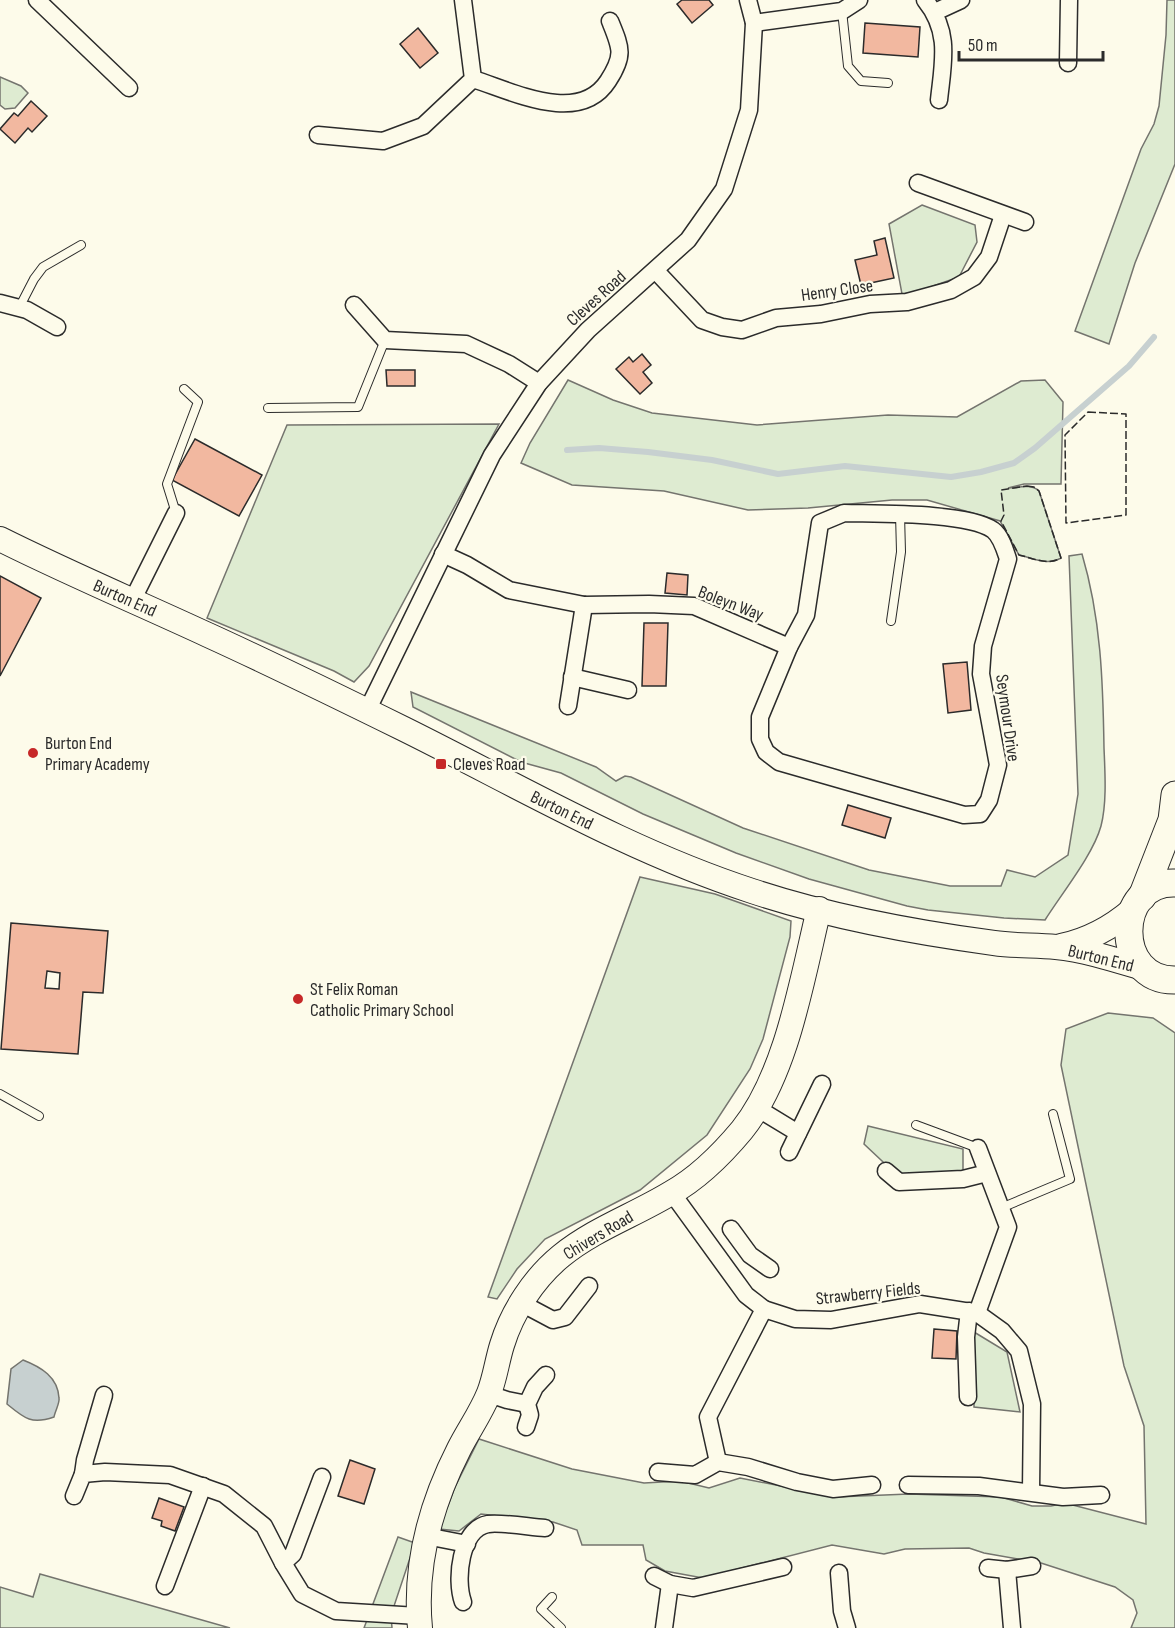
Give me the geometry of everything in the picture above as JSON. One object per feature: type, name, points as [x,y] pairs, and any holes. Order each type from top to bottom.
[{"type":"main road","points":[[1174,817],[1128,926],[1129,942],[1135,957],[1159,975],[1175,999]]},
{"type":"main road","points":[[1137,903],[1154,888],[1175,883]]},
{"type":"street","points":[[37,0],[129,88]]},
{"type":"street","points":[[463,0],[473,79]]},
{"type":"street","name":"Cleves Road","points":[[367,711],[492,454],[539,383],[588,330],[688,240],[724,189],[749,110],[754,23],[748,0]]},
{"type":"street","points":[[754,23],[842,11],[859,0]]},
{"type":"street","points":[[939,100],[945,47],[930,6],[961,0]]},
{"type":"street","points":[[1068,63],[1069,0]]},
{"type":"street","points":[[473,79],[553,104],[583,102],[604,87],[617,68],[621,48],[610,21]]},
{"type":"street","points":[[318,135],[383,141],[423,126],[473,79]]},
{"type":"street","points":[[918,183],[1025,222]]},
{"type":"street","name":"Henry Close","points":[[656,271],[702,320],[722,327],[742,330],[776,318],[821,314],[870,304],[907,302],[951,290],[974,278],[989,257],[1003,214]]},
{"type":"street","points":[[0,303],[27,310],[57,327]]},
{"type":"street","points":[[354,305],[385,340],[466,344],[509,364],[539,383]]},
{"type":"street","points":[[132,601],[176,513]]},
{"type":"street","name":"Seymour Drive","points":[[844,513],[900,514],[971,522],[994,531],[1004,546],[1008,559],[983,646],[981,674],[998,765],[989,800],[980,814],[964,815],[779,762],[766,752],[760,739],[760,717],[789,647],[806,615],[820,523],[844,513]]},
{"type":"street","name":"Burton End","points":[[0,539],[210,635],[641,849],[707,876],[756,893],[896,928],[998,944],[1056,948],[1102,957],[1159,975]]},
{"type":"street","name":"Boleyn Way","points":[[443,555],[467,565],[509,590],[584,605],[694,606],[789,647]]},
{"type":"street","points":[[568,706],[584,605]]},
{"type":"street","points":[[572,677],[628,690]]},
{"type":"street","name":"Burton End","points":[[1056,948],[1081,942],[1101,933],[1116,923],[1137,903]]},
{"type":"street","name":"Chivers Road","points":[[419,1622],[421,1561],[426,1536],[447,1476],[489,1394],[502,1342],[521,1303],[546,1269],[562,1255],[588,1237],[672,1193],[705,1169],[741,1131],[757,1108],[790,1027],[819,909]]},
{"type":"street","points":[[789,1152],[822,1084]]},
{"type":"street","points":[[757,1108],[798,1133]]},
{"type":"street","points":[[968,1397],[966,1337],[973,1312],[1008,1227],[978,1148]]},
{"type":"street","points":[[886,1171],[899,1182],[963,1179],[987,1173]]},
{"type":"street","name":"Strawberry Fields","points":[[672,1193],[746,1295],[764,1309],[795,1319],[831,1320],[920,1304],[973,1312],[1002,1331],[1019,1351],[1032,1404],[1031,1491]]},
{"type":"street","points":[[731,1229],[750,1255],[770,1269]]},
{"type":"street","points":[[729,1270],[750,1255]]},
{"type":"street","points":[[521,1303],[553,1320],[565,1317],[589,1286]]},
{"type":"street","points":[[718,1462],[708,1417],[764,1309]]},
{"type":"street","points":[[526,1427],[530,1415],[527,1404],[535,1388],[546,1375]]},
{"type":"street","points":[[489,1394],[527,1404]]},
{"type":"street","points":[[74,1496],[83,1474],[104,1395]]},
{"type":"street","points":[[658,1472],[695,1475],[718,1462],[748,1467],[797,1482],[833,1489],[872,1485]]},
{"type":"street","points":[[83,1474],[105,1472],[170,1475],[224,1494],[264,1526],[302,1594],[336,1611],[419,1622]]},
{"type":"street","points":[[283,1563],[293,1554],[322,1477]]},
{"type":"street","points":[[908,1485],[979,1486],[1063,1497],[1101,1495]]},
{"type":"street","points":[[165,1586],[203,1486]]},
{"type":"street","points":[[463,1602],[459,1590],[461,1562],[474,1530],[488,1524],[544,1528]]},
{"type":"street","points":[[426,1536],[467,1544]]},
{"type":"street","points":[[988,1568],[1007,1570],[1032,1566]]},
{"type":"street","points":[[654,1576],[670,1584],[693,1588],[783,1567]]},
{"type":"street","points":[[1007,1570],[1012,1628]]},
{"type":"street","points":[[839,1573],[842,1611],[847,1628]]},
{"type":"street","points":[[664,1628],[670,1584]]},
{"type":"lane","points":[[842,11],[848,66],[861,81],[888,83]]},
{"type":"lane","points":[[19,308],[34,279],[44,267],[81,245]]},
{"type":"lane","points":[[268,408],[358,407],[385,340]]},
{"type":"lane","points":[[176,513],[167,484],[198,402],[184,389]]},
{"type":"lane","points":[[891,621],[901,552],[900,514]]},
{"type":"lane","points":[[0,1094],[39,1116]]},
{"type":"lane","points":[[1001,1208],[1070,1179],[1053,1114]]},
{"type":"lane","points":[[916,1125],[978,1148]]},
{"type":"lane","points":[[552,1597],[541,1609],[561,1628]]},
{"type":"green space","points":[[1167,0],[1175,0],[1175,164],[1135,263],[1109,344],[1075,331],[1141,149],[1154,124],[1159,106]]},
{"type":"green space","points":[[0,77],[21,86],[28,93],[15,108],[5,109],[0,105]]},
{"type":"green space","points":[[922,205],[975,225],[977,242],[959,277],[916,292],[902,294],[889,224]]},
{"type":"green space","points":[[568,380],[613,400],[652,413],[757,425],[888,415],[957,417],[1021,381],[1045,380],[1063,402],[1061,484],[1024,484],[1008,488],[1028,487],[1039,491],[1061,558],[1045,561],[1019,555],[1000,521],[927,500],[892,500],[808,508],[748,510],[664,491],[572,485],[521,463],[530,443]]},
{"type":"green space","points":[[499,424],[369,666],[354,682],[334,671],[207,618],[287,425]]},
{"type":"green space","points":[[1082,554],[1093,602],[1100,650],[1105,767],[1104,807],[1101,826],[1091,849],[1045,920],[928,910],[809,879],[736,853],[643,814],[561,773],[521,762],[413,707],[411,692],[596,767],[616,781],[625,776],[631,777],[743,828],[869,870],[950,886],[1001,886],[1007,870],[1035,877],[1068,855],[1078,794],[1069,556]]},
{"type":"green space","points":[[640,877],[715,894],[791,921],[790,937],[763,1039],[750,1069],[707,1135],[640,1190],[545,1239],[517,1269],[497,1299],[488,1297]]},
{"type":"green space","points":[[1108,1013],[1153,1018],[1175,1033],[1175,1628],[1131,1628],[1137,1613],[1133,1600],[1115,1587],[1041,1563],[984,1553],[969,1548],[905,1549],[884,1554],[832,1545],[703,1578],[665,1571],[646,1560],[643,1545],[582,1545],[577,1530],[553,1522],[481,1514],[459,1531],[439,1529],[455,1487],[479,1439],[572,1469],[644,1483],[680,1481],[709,1488],[740,1478],[836,1497],[909,1494],[1001,1497],[1032,1506],[1065,1503],[1146,1524],[1144,1426],[1124,1366],[1061,1065],[1066,1029]]},
{"type":"green space","points":[[868,1126],[963,1149],[963,1173],[898,1176],[864,1144]]},
{"type":"green space","points":[[974,1332],[1007,1352],[1020,1412],[974,1407]]},
{"type":"green space","points":[[398,1537],[415,1543],[391,1615],[392,1628],[364,1628]]},
{"type":"green space","points":[[40,1574],[230,1628],[0,1628],[0,1587],[33,1597]]},
{"type":"shaded area","points":[[23,1360],[42,1370],[55,1384],[59,1400],[54,1417],[39,1420],[28,1419],[7,1404],[11,1369]]},
{"type":"building","points":[[682,0],[709,0],[713,5],[692,23],[677,4]]},
{"type":"building","points":[[865,23],[920,27],[918,57],[863,53]]},
{"type":"building","points":[[418,28],[438,53],[420,68],[400,44]]},
{"type":"building","points":[[31,101],[47,116],[32,132],[28,128],[15,143],[0,129],[14,113],[18,116]]},
{"type":"building","points":[[885,238],[894,278],[861,285],[855,260],[877,255],[874,241]]},
{"type":"building","points":[[642,354],[651,365],[643,372],[652,383],[640,394],[616,369],[629,357],[633,362]]},
{"type":"building","points":[[386,370],[415,370],[415,386],[387,386]]},
{"type":"building","points":[[195,439],[262,475],[239,516],[172,480]]},
{"type":"building","points":[[667,573],[688,575],[687,595],[665,593]]},
{"type":"building","points":[[0,576],[41,598],[0,676]]},
{"type":"building","points":[[644,623],[668,623],[666,686],[642,686]]},
{"type":"building","points":[[967,662],[971,710],[948,713],[943,664]]},
{"type":"building","points":[[848,805],[891,818],[885,838],[842,825]]},
{"type":"building","points":[[11,923],[108,931],[103,993],[83,992],[78,1054],[1,1049]],"holes":[[[47,971],[60,973],[59,989],[45,988]]]},
{"type":"building","points":[[934,1329],[957,1331],[956,1359],[932,1358]]},
{"type":"building","points":[[350,1460],[375,1469],[364,1504],[338,1496]]},
{"type":"building","points":[[159,1498],[184,1507],[175,1531],[161,1526],[162,1521],[152,1518]]},
{"type":"waterway","points":[[567,450],[599,448],[648,452],[712,460],[778,474],[845,466],[951,477],[981,472],[1014,463],[1035,448],[1129,366],[1154,337]]},
{"type":"fence","points":[[1088,412],[1126,414],[1126,515],[1066,523],[1065,435],[1088,412]]},
{"type":"fence","points":[[1027,486],[1039,491],[1061,558],[1040,561],[1019,555],[1001,521],[1004,515],[1001,490],[1027,486]]},
{"type":"place","name":"Burton End Primary Academy","points":[[33,753]]},
{"type":"place","name":"Cleves Road","points":[[441,764]]},
{"type":"place","name":"St Felix Roman Catholic Primary School","points":[[298,999]]}]
